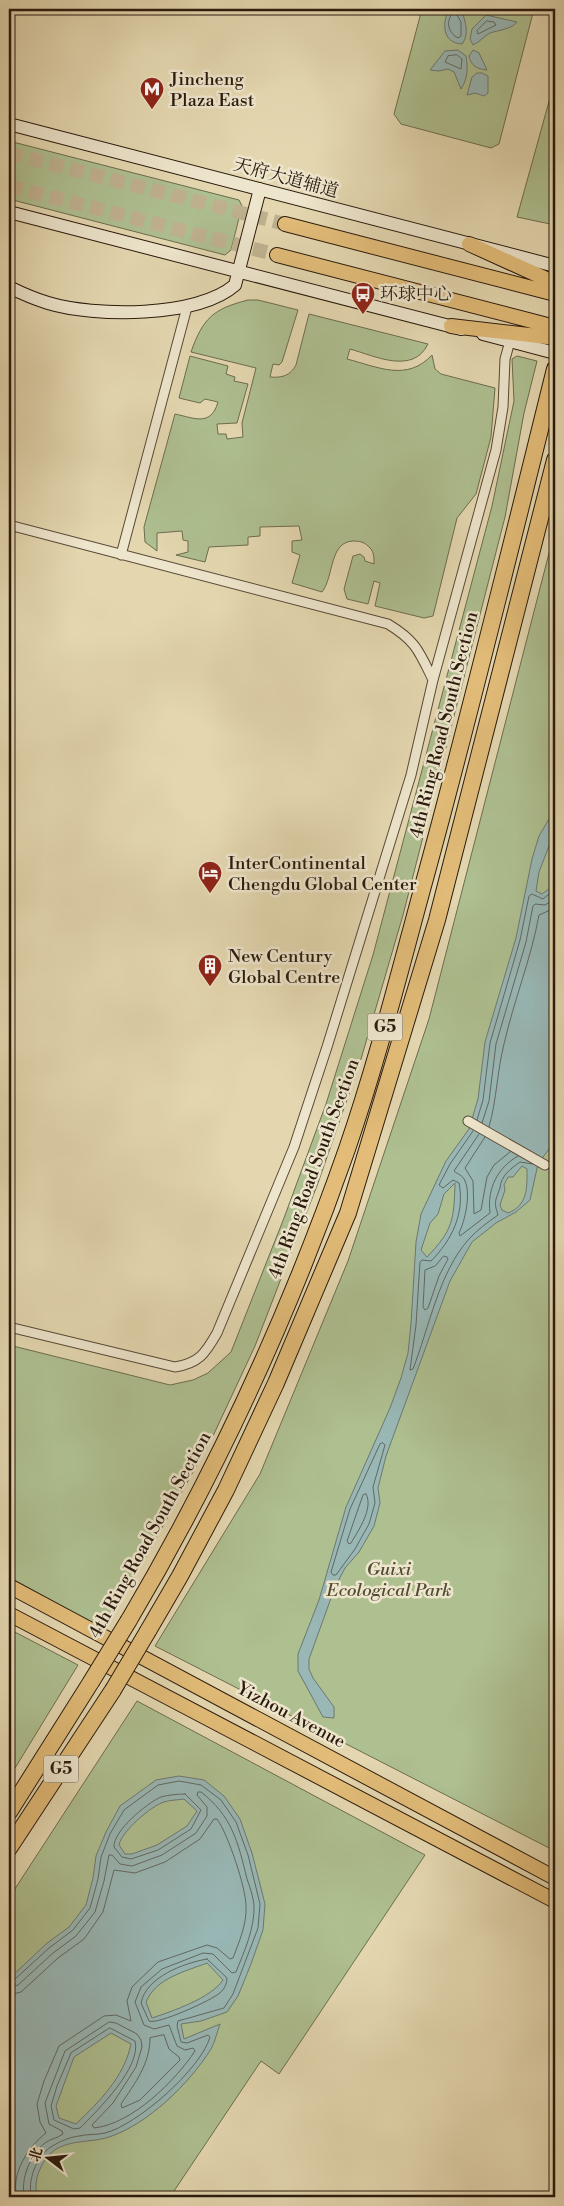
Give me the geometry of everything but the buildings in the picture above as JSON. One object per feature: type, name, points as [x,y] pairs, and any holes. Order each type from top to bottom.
[{"type":"highway","name":"4th Ring Road South Section","points":[[9,1812],[129,1620],[206,1480],[243,1402],[304,1262],[346,1149],[382,1038],[442,820],[555,369]]},
{"type":"highway","name":"G5","points":[[9,1848],[113,1690],[180,1576],[226,1490],[276,1383],[348,1213],[437,920],[555,460]]},
{"type":"main road","points":[[285,224],[555,294]]},
{"type":"main road","points":[[469,244],[555,283]]},
{"type":"main road","points":[[277,255],[555,327]]},
{"type":"main road","points":[[451,326],[555,338]]},
{"type":"main road","name":"Yizhou Avenue","points":[[9,1586],[555,1878]]},
{"type":"main road","points":[[9,1614],[555,1901]]},
{"type":"street","name":"天府大道辅道","points":[[9,124],[555,266]]},
{"type":"street","points":[[9,287],[49,303],[86,310],[166,310],[187,307],[224,294],[235,285],[260,189]]},
{"type":"street","points":[[9,212],[555,353]]},
{"type":"street","points":[[122,555],[187,307]]},
{"type":"street","points":[[9,1326],[175,1367],[189,1365],[199,1359],[209,1348],[217,1334],[294,1147],[411,775],[432,680],[496,450],[503,407],[505,359],[510,341]]},
{"type":"street","points":[[9,524],[388,624],[408,636],[420,654],[432,680]]},
{"type":"street","points":[[468,1122],[545,1165]]},
{"type":"green space","points":[[422,9],[534,9],[499,144],[491,148],[401,124],[394,114]]},
{"type":"green space","points":[[555,80],[555,225],[517,217]]},
{"type":"green space","points":[[9,141],[239,200],[242,206],[231,250],[225,255],[9,199]]},
{"type":"green space","points":[[248,300],[258,300],[298,310],[282,362],[279,365],[273,364],[270,377],[285,376],[296,365],[309,314],[428,344],[413,359],[403,361],[382,359],[350,349],[347,359],[381,368],[402,370],[413,368],[432,355],[435,369],[441,374],[495,388],[491,437],[476,494],[457,518],[433,616],[424,618],[375,606],[380,583],[374,581],[368,604],[347,599],[344,589],[353,556],[360,554],[364,557],[365,561],[374,564],[374,556],[371,550],[359,542],[345,543],[340,547],[322,592],[292,583],[300,555],[292,552],[292,541],[302,540],[299,526],[260,527],[260,536],[248,537],[248,545],[209,547],[205,562],[176,555],[188,552],[188,541],[183,540],[182,531],[157,533],[157,551],[145,542],[144,527],[175,414],[195,419],[206,418],[215,410],[218,402],[205,399],[200,403],[179,398],[190,356],[228,366],[226,374],[235,377],[234,381],[248,384],[237,423],[217,424],[218,434],[226,434],[227,439],[243,437],[242,423],[256,368],[191,352],[200,331],[211,317],[226,307]]},
{"type":"green space","points":[[517,356],[537,361],[524,413],[505,517],[403,915],[361,1059],[318,1183],[255,1346],[213,1436],[105,1630],[9,1577],[9,1345],[170,1385],[193,1380],[208,1373],[231,1352],[284,1218],[326,1104],[373,955],[492,506],[514,401],[512,359]]},
{"type":"green space","name":"Guixi Ecological Park","points":[[555,530],[555,1851],[155,1646],[260,1474],[348,1261],[429,1019]]},
{"type":"green space","points":[[9,1629],[78,1665],[9,1778]]},
{"type":"green space","points":[[137,1701],[425,1855],[279,2074],[261,2061],[170,2197],[9,2197],[9,1898]]},
{"type":"water","points":[[449,9],[461,9],[466,31],[462,44],[451,40],[445,31],[445,20]]},
{"type":"water","points":[[486,15],[517,22],[509,28],[490,33],[473,45],[470,39],[472,29]]},
{"type":"water","points":[[458,50],[466,56],[467,65],[466,77],[461,89],[454,72],[448,69],[430,70],[445,51]]},
{"type":"water","points":[[473,50],[479,53],[487,70],[473,65],[469,56]]},
{"type":"water","points":[[477,73],[488,76],[488,93],[484,96],[475,93],[467,95],[472,77]]},
{"type":"water","points":[[555,809],[555,851],[552,845],[549,846],[539,872],[536,891],[542,894],[549,889],[555,880],[555,1145],[549,1149],[538,1164],[530,1200],[516,1212],[496,1223],[472,1242],[450,1281],[386,1456],[378,1488],[380,1503],[374,1526],[359,1552],[345,1568],[335,1587],[309,1659],[309,1669],[313,1678],[334,1707],[334,1718],[323,1717],[298,1671],[298,1654],[319,1600],[346,1507],[390,1408],[401,1378],[408,1353],[416,1242],[421,1214],[446,1161],[469,1129],[478,1099],[485,1042],[516,938],[532,859],[539,836]],"holes":[[[522,1166],[527,1169],[525,1195],[523,1201],[515,1210],[508,1213],[502,1210],[500,1205],[505,1190],[504,1185],[508,1177],[513,1177]],[[455,1183],[453,1216],[450,1224],[436,1248],[427,1257],[421,1250],[430,1223],[438,1214],[444,1194]]]},
{"type":"water","points":[[179,1776],[204,1780],[224,1796],[240,1819],[252,1853],[265,1904],[263,1930],[238,1996],[227,2012],[201,2021],[181,2024],[184,2039],[220,2024],[211,2049],[179,2089],[153,2113],[124,2131],[102,2139],[64,2145],[51,2153],[43,2163],[38,2174],[36,2192],[38,2197],[9,2197],[9,1979],[46,1944],[69,1927],[86,1905],[96,1856],[120,1806],[156,1780]],"holes":[[[184,1799],[197,1811],[187,1826],[157,1845],[132,1854],[125,1854],[119,1845],[125,1833],[137,1820],[158,1804]],[[207,1963],[223,1980],[210,1993],[201,1998],[181,2008],[152,2018],[146,2002],[164,1981]],[[111,2033],[131,2044],[128,2056],[117,2078],[76,2124],[59,2118],[56,2106],[74,2057]]]},
{"type":"tunnel","points":[[9,153],[285,224]]},
{"type":"tunnel","points":[[9,186],[277,255]]},
{"type":"place","name":"Jincheng Plaza East","points":[[152,110]]},
{"type":"place","name":"环球中心","points":[[363,315]]},
{"type":"place","name":"InterContinental Chengdu Global Center","points":[[210,894]]},
{"type":"place","name":"New Century Global Centre","points":[[210,987]]}]
